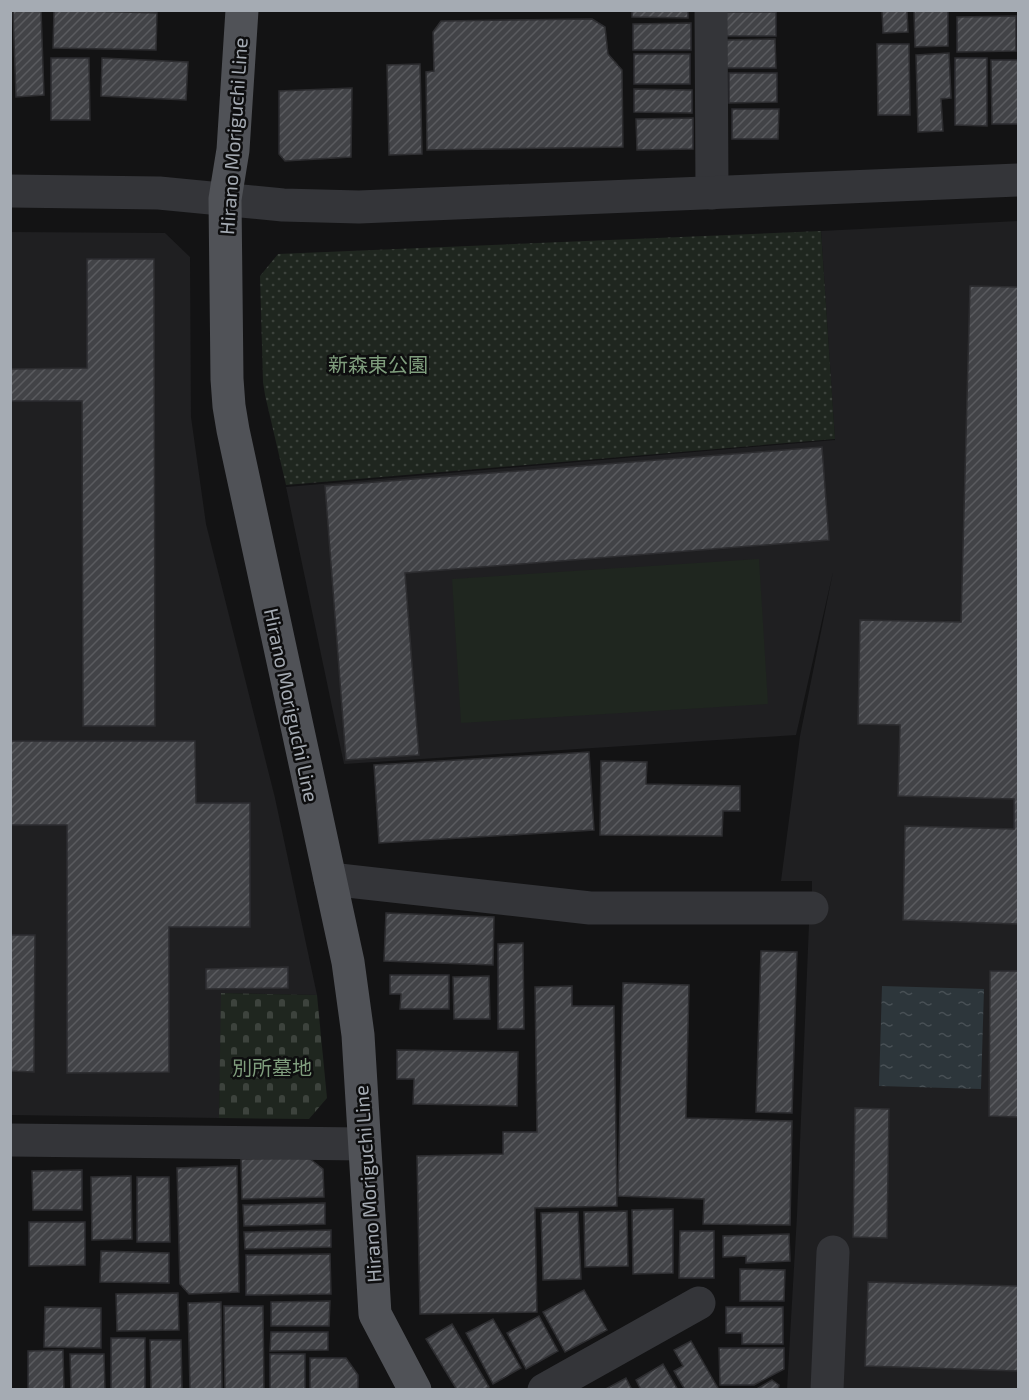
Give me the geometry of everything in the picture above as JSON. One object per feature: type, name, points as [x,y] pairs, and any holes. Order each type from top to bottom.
[{"type":"main road","name":"Hirano Moriguchi Line","points":[[242,10],[233,150],[225,199],[227,379],[230,414],[348,962],[358,1035],[375,1314],[415,1389]]},
{"type":"street","points":[[711,10],[712,193]]},
{"type":"street","points":[[10,191],[159,193],[283,205],[359,207],[1018,180]]},
{"type":"street","points":[[330,879],[590,908],[812,908]]},
{"type":"street","points":[[10,1140],[364,1144]]},
{"type":"street","points":[[827,1389],[833,1252]]},
{"type":"street","points":[[544,1389],[699,1303]]},
{"type":"shaded area","points":[[1018,221],[1018,1389],[787,1389],[809,924],[817,893],[812,893],[812,881],[781,881],[800,736],[833,572],[796,735],[344,764],[286,487],[835,440],[821,231]]},
{"type":"shaded area","points":[[11,232],[165,233],[190,257],[191,417],[206,524],[275,798],[317,995],[222,993],[219,1118],[11,1115]]},
{"type":"green space","name":"新森東公園","points":[[821,231],[835,439],[286,485],[263,382],[260,276],[278,254]]},
{"type":"green space","points":[[759,559],[768,704],[461,723],[452,579]]},
{"type":"green space","name":"別所墓地","points":[[221,993],[317,995],[327,1098],[309,1119],[219,1118]]},
{"type":"water","points":[[882,986],[984,989],[981,1089],[879,1086]]},
{"type":"building","points":[[13,10],[41,10],[44,95],[16,97]]},
{"type":"building","points":[[54,10],[157,13],[156,50],[53,48]]},
{"type":"building","points":[[632,10],[688,10],[688,18],[632,17]]},
{"type":"building","points":[[882,10],[907,10],[908,32],[883,33]]},
{"type":"building","points":[[914,10],[948,10],[948,46],[915,47]]},
{"type":"building","points":[[723,12],[776,12],[776,36],[723,36]]},
{"type":"building","points":[[1016,16],[1016,51],[957,52],[957,17]]},
{"type":"building","points":[[592,19],[605,27],[608,54],[622,70],[623,147],[427,150],[426,72],[434,71],[433,32],[441,21]]},
{"type":"building","points":[[691,23],[691,50],[633,50],[633,24]]},
{"type":"building","points":[[775,39],[776,68],[726,68],[725,40]]},
{"type":"building","points":[[877,44],[909,44],[910,115],[878,115]]},
{"type":"building","points":[[949,53],[951,98],[941,99],[943,131],[918,132],[916,55]]},
{"type":"building","points":[[634,54],[690,54],[690,84],[634,84]]},
{"type":"building","points":[[51,58],[89,58],[90,120],[51,120]]},
{"type":"building","points":[[102,58],[188,62],[186,100],[101,96]]},
{"type":"building","points":[[955,58],[987,58],[987,126],[955,125]]},
{"type":"building","points":[[991,60],[1018,60],[1018,124],[992,124]]},
{"type":"building","points":[[420,64],[422,154],[389,155],[387,65]]},
{"type":"building","points":[[729,73],[777,73],[777,102],[729,103]]},
{"type":"building","points":[[352,88],[351,157],[285,161],[279,154],[279,91]]},
{"type":"building","points":[[634,89],[692,90],[692,113],[634,112]]},
{"type":"building","points":[[732,109],[779,109],[778,139],[732,139]]},
{"type":"building","points":[[693,118],[693,149],[637,150],[636,119]]},
{"type":"building","points":[[87,259],[154,259],[155,726],[83,726],[82,401],[10,401],[10,369],[87,368]]},
{"type":"building","points":[[970,286],[1018,287],[1018,924],[903,920],[905,826],[1014,829],[1014,799],[898,796],[900,725],[858,724],[860,620],[961,622]]},
{"type":"building","points":[[822,447],[829,540],[405,573],[419,755],[346,760],[325,486]]},
{"type":"building","points":[[10,741],[195,741],[196,803],[250,803],[250,927],[169,927],[169,1072],[67,1073],[67,825],[10,825]]},
{"type":"building","points":[[589,752],[594,830],[379,843],[374,765]]},
{"type":"building","points":[[601,761],[647,762],[646,784],[740,786],[740,811],[723,811],[722,836],[600,835]]},
{"type":"building","points":[[386,913],[494,917],[493,965],[384,961]]},
{"type":"building","points":[[10,935],[35,935],[34,1072],[10,1071]]},
{"type":"building","points":[[523,943],[524,1029],[498,1029],[498,944]]},
{"type":"building","points":[[761,951],[797,952],[792,1113],[756,1112]]},
{"type":"building","points":[[288,967],[288,988],[206,989],[206,969]]},
{"type":"building","points":[[990,971],[1018,971],[1018,1117],[989,1116]]},
{"type":"building","points":[[390,975],[449,975],[449,1009],[400,1009],[401,994],[390,994]]},
{"type":"building","points":[[489,976],[490,1019],[454,1019],[453,977]]},
{"type":"building","points":[[623,983],[689,985],[686,1118],[792,1121],[790,1225],[703,1224],[704,1199],[618,1196]]},
{"type":"building","points":[[572,986],[572,1006],[614,1006],[617,1206],[535,1208],[537,1312],[420,1314],[417,1156],[503,1154],[503,1132],[537,1132],[535,987]]},
{"type":"building","points":[[397,1050],[518,1052],[517,1106],[413,1104],[414,1079],[397,1079]]},
{"type":"building","points":[[855,1108],[889,1109],[887,1238],[853,1237]]},
{"type":"building","points":[[309,1158],[323,1169],[324,1197],[242,1199],[241,1159]]},
{"type":"building","points":[[237,1166],[239,1292],[189,1294],[180,1284],[177,1168]]},
{"type":"building","points":[[82,1170],[82,1210],[33,1210],[32,1171]]},
{"type":"building","points":[[131,1176],[132,1239],[92,1240],[91,1177]]},
{"type":"building","points":[[137,1177],[169,1177],[170,1242],[137,1242]]},
{"type":"building","points":[[325,1203],[325,1224],[244,1226],[243,1205]]},
{"type":"building","points":[[673,1209],[673,1273],[633,1274],[632,1210]]},
{"type":"building","points":[[627,1211],[628,1266],[585,1267],[584,1212]]},
{"type":"building","points":[[578,1212],[581,1279],[543,1280],[541,1213]]},
{"type":"building","points":[[29,1222],[85,1222],[85,1265],[29,1266]]},
{"type":"building","points":[[331,1230],[331,1247],[245,1249],[244,1232]]},
{"type":"building","points":[[680,1231],[714,1231],[714,1278],[679,1278]]},
{"type":"building","points":[[789,1234],[790,1261],[746,1263],[746,1256],[723,1257],[723,1236]]},
{"type":"building","points":[[101,1251],[169,1253],[169,1283],[100,1282]]},
{"type":"building","points":[[330,1254],[331,1294],[246,1295],[246,1255]]},
{"type":"building","points":[[740,1269],[785,1270],[784,1301],[740,1301]]},
{"type":"building","points":[[868,1282],[1018,1286],[1018,1371],[865,1366]]},
{"type":"building","points":[[584,1290],[607,1330],[565,1352],[543,1312]]},
{"type":"building","points":[[178,1293],[179,1330],[117,1331],[116,1294]]},
{"type":"building","points":[[330,1301],[329,1326],[271,1326],[271,1302]]},
{"type":"building","points":[[221,1302],[222,1390],[190,1390],[188,1303]]},
{"type":"building","points":[[224,1306],[263,1306],[264,1390],[225,1390]]},
{"type":"building","points":[[45,1307],[101,1308],[101,1348],[44,1347]]},
{"type":"building","points":[[726,1307],[783,1307],[783,1344],[742,1344],[742,1333],[726,1333]]},
{"type":"building","points":[[539,1316],[558,1351],[526,1369],[507,1333]]},
{"type":"building","points":[[493,1319],[521,1368],[493,1384],[466,1333]]},
{"type":"building","points":[[452,1324],[489,1387],[484,1390],[457,1390],[426,1339]]},
{"type":"building","points":[[271,1332],[328,1332],[328,1350],[270,1351]]},
{"type":"building","points":[[111,1338],[145,1338],[145,1390],[111,1390]]},
{"type":"building","points":[[150,1340],[181,1340],[182,1390],[151,1390]]},
{"type":"building","points":[[691,1341],[719,1390],[685,1390],[674,1371],[683,1366],[674,1350]]},
{"type":"building","points":[[719,1348],[784,1348],[784,1369],[754,1385],[720,1385]]},
{"type":"building","points":[[63,1350],[64,1390],[28,1390],[28,1351]]},
{"type":"building","points":[[70,1354],[104,1354],[105,1390],[71,1390]]},
{"type":"building","points":[[270,1354],[305,1354],[305,1390],[270,1390]]},
{"type":"building","points":[[310,1358],[346,1358],[358,1375],[358,1390],[310,1390]]},
{"type":"building","points":[[663,1364],[678,1390],[641,1390],[636,1380]]},
{"type":"building","points":[[626,1378],[632,1390],[604,1390]]},
{"type":"building","points":[[772,1380],[779,1385],[778,1390],[755,1390]]}]
